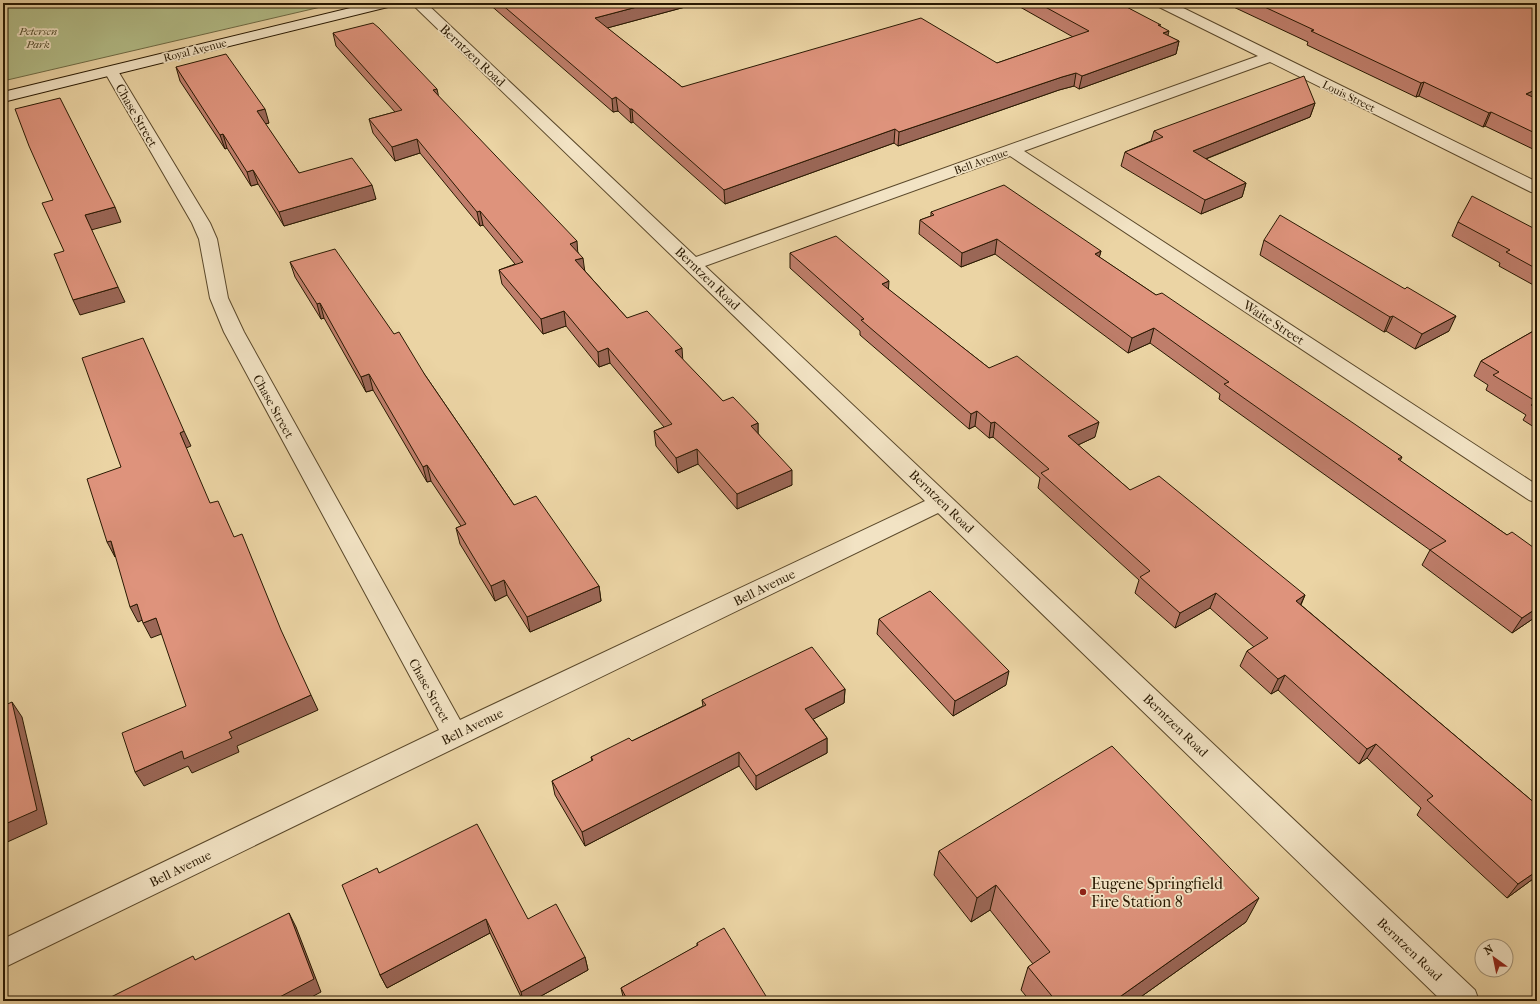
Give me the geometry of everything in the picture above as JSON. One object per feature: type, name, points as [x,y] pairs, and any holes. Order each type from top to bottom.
[{"type":"street","name":"Royal Avenue","points":[[3,97],[387,3]]},
{"type":"street","name":"Berntzen Road","points":[[418,3],[1464,1001]]},
{"type":"street","name":"Louis Street","points":[[1162,3],[1537,188]]},
{"type":"street","name":"Bell Avenue","points":[[693,264],[1269,57]]},
{"type":"street","name":"Chase Street","points":[[111,71],[201,223],[208,239],[219,298],[234,332],[454,735]]},
{"type":"street","name":"Waite Street","points":[[1012,150],[1537,495]]},
{"type":"street","name":"Bell Avenue","points":[[3,954],[454,735],[942,502]]},
{"type":"green space","name":"Petersen Park","points":[[3,3],[338,3],[3,81]]},
{"type":"building","points":[[500,3],[652,3],[595,18],[682,87],[921,18],[997,63],[1089,31],[1038,3],[1119,3],[1161,25],[1158,25],[1169,31],[1163,33],[1179,41],[1082,76],[1076,73],[899,132],[895,129],[724,190],[632,109],[616,97],[612,99]]},
{"type":"building","points":[[1256,3],[1537,3],[1537,89],[1526,94],[1537,99],[1537,134],[1424,82],[1421,83]]},
{"type":"building","points":[[373,23],[437,89],[433,90],[577,241],[570,244],[583,258],[575,260],[627,318],[647,311],[682,348],[675,351],[723,401],[733,397],[758,423],[751,426],[792,470],[737,494],[697,449],[676,458],[654,431],[672,424],[608,348],[598,352],[564,311],[541,319],[499,270],[523,262],[480,211],[477,212],[417,139],[392,147],[369,119],[402,110],[333,33]]},
{"type":"building","points":[[226,54],[265,109],[257,111],[299,173],[352,158],[372,185],[279,212],[253,170],[247,172],[223,134],[220,135],[176,67]]},
{"type":"building","points":[[1304,76],[1315,103],[1193,151],[1246,183],[1205,200],[1125,152],[1163,137],[1154,131]]},
{"type":"building","points":[[60,98],[115,207],[85,215],[118,287],[73,300],[54,254],[64,251],[42,203],[53,200],[29,146],[15,109]]},
{"type":"building","points":[[1004,185],[1101,251],[1095,254],[1156,295],[1162,293],[1402,457],[1398,459],[1507,535],[1512,532],[1537,550],[1537,608],[1522,618],[1430,550],[1446,541],[1224,384],[1229,382],[1154,328],[1132,338],[997,239],[962,253],[920,220],[934,215],[931,212]]},
{"type":"building","points":[[1472,196],[1537,230],[1537,269],[1506,252],[1510,250],[1458,222]]},
{"type":"building","points":[[1280,215],[1405,289],[1407,287],[1456,316],[1422,334],[1393,316],[1390,317],[1264,240]]},
{"type":"building","points":[[836,236],[889,281],[882,284],[989,368],[1017,356],[1099,422],[1068,436],[1130,490],[1159,476],[1305,595],[1296,601],[1537,805],[1537,871],[1518,884],[1427,800],[1433,796],[1376,744],[1367,749],[1285,675],[1278,679],[1247,651],[1268,638],[1216,593],[1180,613],[1140,577],[1150,571],[1041,473],[1049,469],[995,422],[991,423],[977,411],[971,414],[861,320],[864,319],[790,253]]},
{"type":"building","points":[[335,249],[394,334],[399,332],[425,375],[514,505],[536,496],[599,586],[527,617],[504,580],[491,586],[456,528],[466,524],[427,465],[423,467],[369,374],[361,377],[320,303],[317,304],[290,262]]},
{"type":"building","points":[[1537,329],[1537,402],[1493,375],[1499,372],[1481,361]]},
{"type":"building","points":[[143,338],[184,431],[180,433],[210,503],[218,501],[234,537],[242,534],[281,630],[311,695],[229,732],[232,738],[184,759],[182,751],[135,772],[122,733],[186,706],[156,618],[143,623],[137,604],[130,607],[111,541],[107,542],[87,479],[121,467],[82,358]]},
{"type":"building","points":[[1537,402],[1537,409],[1531,405]]},
{"type":"building","points":[[930,591],[1009,671],[955,701],[879,619]]},
{"type":"building","points":[[812,647],[845,689],[805,709],[827,738],[756,776],[739,752],[582,832],[552,781],[593,760],[591,757],[629,738],[632,741],[706,705],[702,700]]},
{"type":"building","points":[[12,702],[37,810],[3,825],[3,706]]},
{"type":"building","name":"Eugene Springfield Fire Station 8","points":[[1112,746],[1259,898],[1114,1001],[1056,1001],[1028,967],[1050,952],[996,885],[977,898],[939,851]]},
{"type":"building","points":[[477,824],[528,919],[556,904],[585,957],[521,992],[486,919],[380,975],[342,885],[377,868],[379,873]]},
{"type":"building","points":[[289,913],[314,979],[272,1001],[103,1001],[193,956],[195,960]]},
{"type":"building","points":[[724,928],[769,1001],[628,1001],[621,988],[698,945],[697,943]]},
{"type":"place","name":"Eugene Springfield Fire Station 8","points":[[1083,892]]}]
